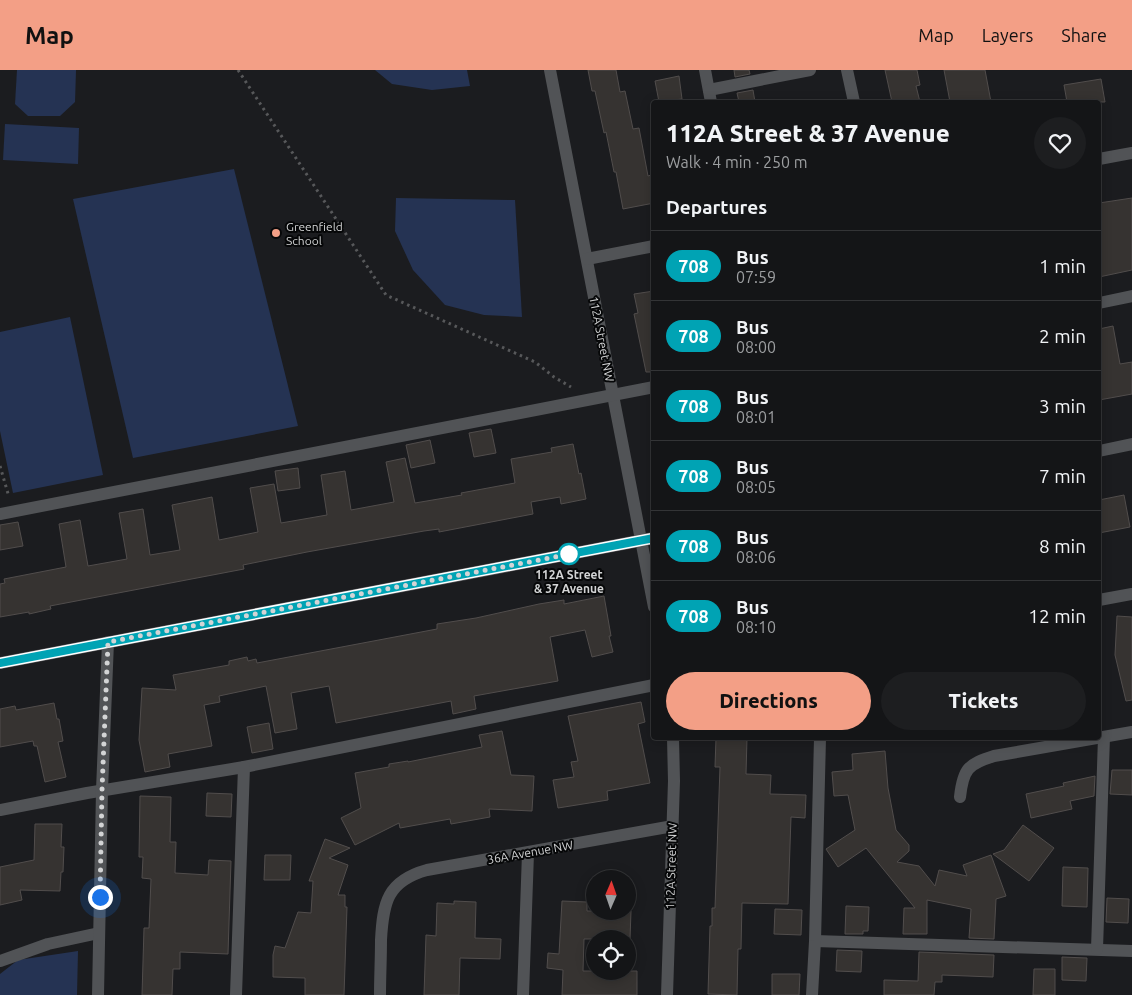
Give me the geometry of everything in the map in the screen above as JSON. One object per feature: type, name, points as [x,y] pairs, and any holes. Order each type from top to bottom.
[{"type":"street","name":"112A Street NW","points":[[550,70],[612,395],[648,539],[651,573]]},
{"type":"street","points":[[705,70],[711,100]]},
{"type":"street","points":[[709,90],[810,70]]},
{"type":"street","points":[[847,70],[854,100]]},
{"type":"street","points":[[1101,159],[1132,153]]},
{"type":"street","points":[[586,259],[651,247]]},
{"type":"street","points":[[1101,303],[1132,296]]},
{"type":"street","points":[[0,514],[651,388]]},
{"type":"street","points":[[1101,451],[1132,444]]},
{"type":"street","points":[[0,663],[648,539]]},
{"type":"street","points":[[1101,600],[1132,594]]},
{"type":"street","points":[[98,995],[102,790],[108,642]]},
{"type":"street","points":[[0,810],[102,790],[244,767],[651,686]]},
{"type":"street","points":[[1101,738],[1132,732]]},
{"type":"street","points":[[1097,950],[1104,737]]},
{"type":"street","name":"112A Street NW","points":[[667,995],[674,781],[673,740]]},
{"type":"street","points":[[812,995],[820,740]]},
{"type":"street","points":[[960,796],[962,779],[967,770],[980,761],[994,756],[1087,740]]},
{"type":"street","points":[[236,995],[244,767]]},
{"type":"street","name":"36A Avenue NW","points":[[380,995],[382,917],[385,904],[392,889],[409,876],[418,872],[672,826]]},
{"type":"street","points":[[523,995],[528,853]]},
{"type":"street","points":[[0,961],[48,944],[99,933]]},
{"type":"street","points":[[815,941],[1132,951]]},
{"type":"path","points":[[238,70],[386,295],[535,362],[554,377],[574,388]]},
{"type":"path","points":[[0,466],[13,512]]},
{"type":"shaded area","points":[[17,70],[76,70],[75,102],[60,116],[28,116],[15,104]]},
{"type":"shaded area","points":[[375,70],[467,70],[470,86],[432,90],[392,84]]},
{"type":"shaded area","points":[[5,124],[79,128],[78,164],[3,160]]},
{"type":"shaded area","points":[[234,169],[298,426],[133,458],[73,199]]},
{"type":"shaded area","points":[[396,198],[515,200],[522,317],[484,315],[445,305],[413,270],[395,231]]},
{"type":"shaded area","points":[[70,317],[103,475],[13,493],[0,431],[0,332]]},
{"type":"shaded area","points":[[78,951],[77,995],[0,995],[0,974],[18,960]]},
{"type":"building","points":[[588,70],[616,70],[620,92],[625,91],[633,129],[639,128],[648,176],[651,175],[651,204],[623,209],[606,132],[604,133],[595,91],[592,91]]},
{"type":"building","points":[[734,70],[749,70],[750,74],[735,77]]},
{"type":"building","points":[[885,70],[917,70],[920,85],[916,86],[920,100],[892,100]]},
{"type":"building","points":[[944,70],[985,70],[991,100],[950,100]]},
{"type":"building","points":[[679,76],[682,99],[659,100],[655,81]]},
{"type":"building","points":[[1101,79],[1105,102],[1101,102],[1101,100],[1067,100],[1064,85]]},
{"type":"building","points":[[753,90],[755,100],[739,100],[737,93]]},
{"type":"building","points":[[1132,198],[1132,270],[1101,277],[1101,203]]},
{"type":"building","points":[[651,291],[651,372],[646,372],[634,314],[638,313],[634,294]]},
{"type":"building","points":[[1113,326],[1120,364],[1132,362],[1132,394],[1101,400],[1101,329]]},
{"type":"building","points":[[491,429],[496,453],[474,457],[469,433]]},
{"type":"building","points":[[430,440],[435,463],[411,468],[406,445]]},
{"type":"building","points":[[573,444],[586,499],[561,504],[560,497],[531,502],[533,514],[439,532],[439,529],[424,531],[307,552],[243,565],[244,569],[50,606],[51,609],[29,614],[29,612],[0,617],[0,584],[5,583],[4,579],[66,567],[59,524],[80,520],[88,566],[127,559],[119,513],[143,509],[150,555],[180,550],[172,505],[212,497],[219,540],[258,532],[250,488],[274,484],[281,523],[327,515],[321,475],[345,471],[351,510],[394,502],[386,462],[405,458],[415,503],[515,483],[511,459],[552,452],[551,448]]},
{"type":"building","points":[[298,468],[300,488],[278,491],[275,471]]},
{"type":"building","points":[[1124,495],[1130,527],[1101,533],[1101,500]]},
{"type":"building","points":[[18,522],[23,546],[0,550],[0,525]]},
{"type":"building","points":[[604,596],[613,652],[592,657],[585,630],[550,637],[558,681],[474,696],[476,709],[453,714],[451,701],[336,723],[329,686],[291,693],[297,729],[275,733],[266,686],[219,696],[220,702],[204,705],[212,746],[168,754],[170,767],[145,772],[139,740],[142,688],[176,690],[173,675],[229,665],[229,661],[247,657],[248,661],[256,659],[257,663],[437,629],[437,624],[476,618],[539,604],[564,600],[564,604]]},
{"type":"building","points":[[1117,616],[1132,617],[1132,700],[1126,701],[1115,655]]},
{"type":"building","points":[[641,702],[645,722],[638,724],[650,783],[607,791],[608,800],[558,808],[553,780],[574,777],[571,762],[578,761],[568,716]]},
{"type":"building","points":[[54,703],[63,741],[58,742],[66,777],[45,782],[37,746],[34,746],[33,741],[0,747],[0,709],[15,706],[16,710]]},
{"type":"building","points":[[269,723],[273,749],[252,753],[247,727]]},
{"type":"building","points":[[502,731],[511,775],[534,776],[532,811],[489,809],[490,817],[451,824],[450,819],[400,828],[399,823],[355,845],[341,818],[361,808],[355,773],[389,767],[389,764],[482,747],[479,735]]},
{"type":"building","points":[[716,740],[747,740],[746,774],[771,775],[770,794],[806,795],[805,818],[791,817],[788,904],[742,903],[737,995],[708,994],[710,926],[712,926],[712,908],[715,908],[720,767],[715,767]]},
{"type":"building","points":[[885,751],[888,788],[896,830],[909,845],[909,851],[897,862],[919,866],[935,886],[939,870],[967,876],[963,865],[991,855],[1006,896],[996,899],[994,939],[969,938],[971,909],[927,900],[927,934],[903,934],[904,908],[915,908],[866,848],[838,867],[826,849],[855,830],[848,795],[834,796],[832,772],[853,770],[852,754]]},
{"type":"building","points":[[1112,770],[1132,770],[1132,795],[1110,794]]},
{"type":"building","points":[[1095,776],[1094,796],[1070,801],[1072,809],[1031,818],[1026,794],[1064,786],[1063,783]]},
{"type":"building","points":[[207,793],[232,794],[231,817],[206,816]]},
{"type":"building","points":[[140,796],[171,797],[170,842],[176,842],[175,873],[208,875],[209,860],[231,861],[228,954],[180,952],[180,969],[173,969],[172,995],[142,995],[144,928],[149,928],[151,879],[142,878],[143,857],[139,857]]},
{"type":"building","points":[[35,824],[62,824],[61,847],[64,847],[60,891],[20,890],[22,900],[0,905],[0,867],[34,860]]},
{"type":"building","points":[[1023,825],[1054,848],[1029,881],[993,854],[1004,850]]},
{"type":"building","points":[[325,839],[350,848],[329,858],[348,865],[338,895],[345,895],[345,907],[347,907],[344,995],[305,995],[305,978],[273,977],[273,955],[275,946],[285,948],[298,912],[311,913],[313,881],[309,881]]},
{"type":"building","points":[[265,855],[291,855],[290,880],[264,880]]},
{"type":"building","points":[[1063,867],[1088,868],[1087,907],[1062,906]]},
{"type":"building","points":[[1107,898],[1129,899],[1128,923],[1106,922]]},
{"type":"building","points":[[454,901],[476,902],[475,938],[501,939],[500,959],[460,958],[459,995],[424,995],[426,935],[436,936],[437,903],[454,904]]},
{"type":"building","points":[[562,901],[586,902],[586,920],[631,920],[630,930],[586,930],[583,971],[586,971],[586,980],[636,980],[637,971],[637,995],[562,995],[563,970],[547,968],[548,953],[559,954]]},
{"type":"building","points":[[846,906],[869,907],[868,931],[863,931],[863,934],[845,934]]},
{"type":"building","points":[[775,909],[802,910],[801,935],[774,934]]},
{"type":"building","points":[[837,950],[862,951],[861,972],[836,971]]},
{"type":"building","points":[[919,952],[994,955],[993,977],[942,975],[942,982],[935,982],[934,995],[884,995],[884,980],[918,981]]},
{"type":"building","points":[[1062,957],[1087,958],[1086,981],[1062,980]]},
{"type":"building","points":[[1034,969],[1055,969],[1055,995],[1033,995]]},
{"type":"building","points":[[772,974],[800,974],[799,995],[772,995]]},
{"type":"bus line","name":"708","points":[[0,663],[651,539]]},
{"type":"place","name":"Greenfield School","points":[[276,233]]},
{"type":"place","name":"112A Street & 37 Avenue","points":[[569,554]]},
{"type":"route","points":[[100,897],[108,642],[576,553],[569,554]]}]
